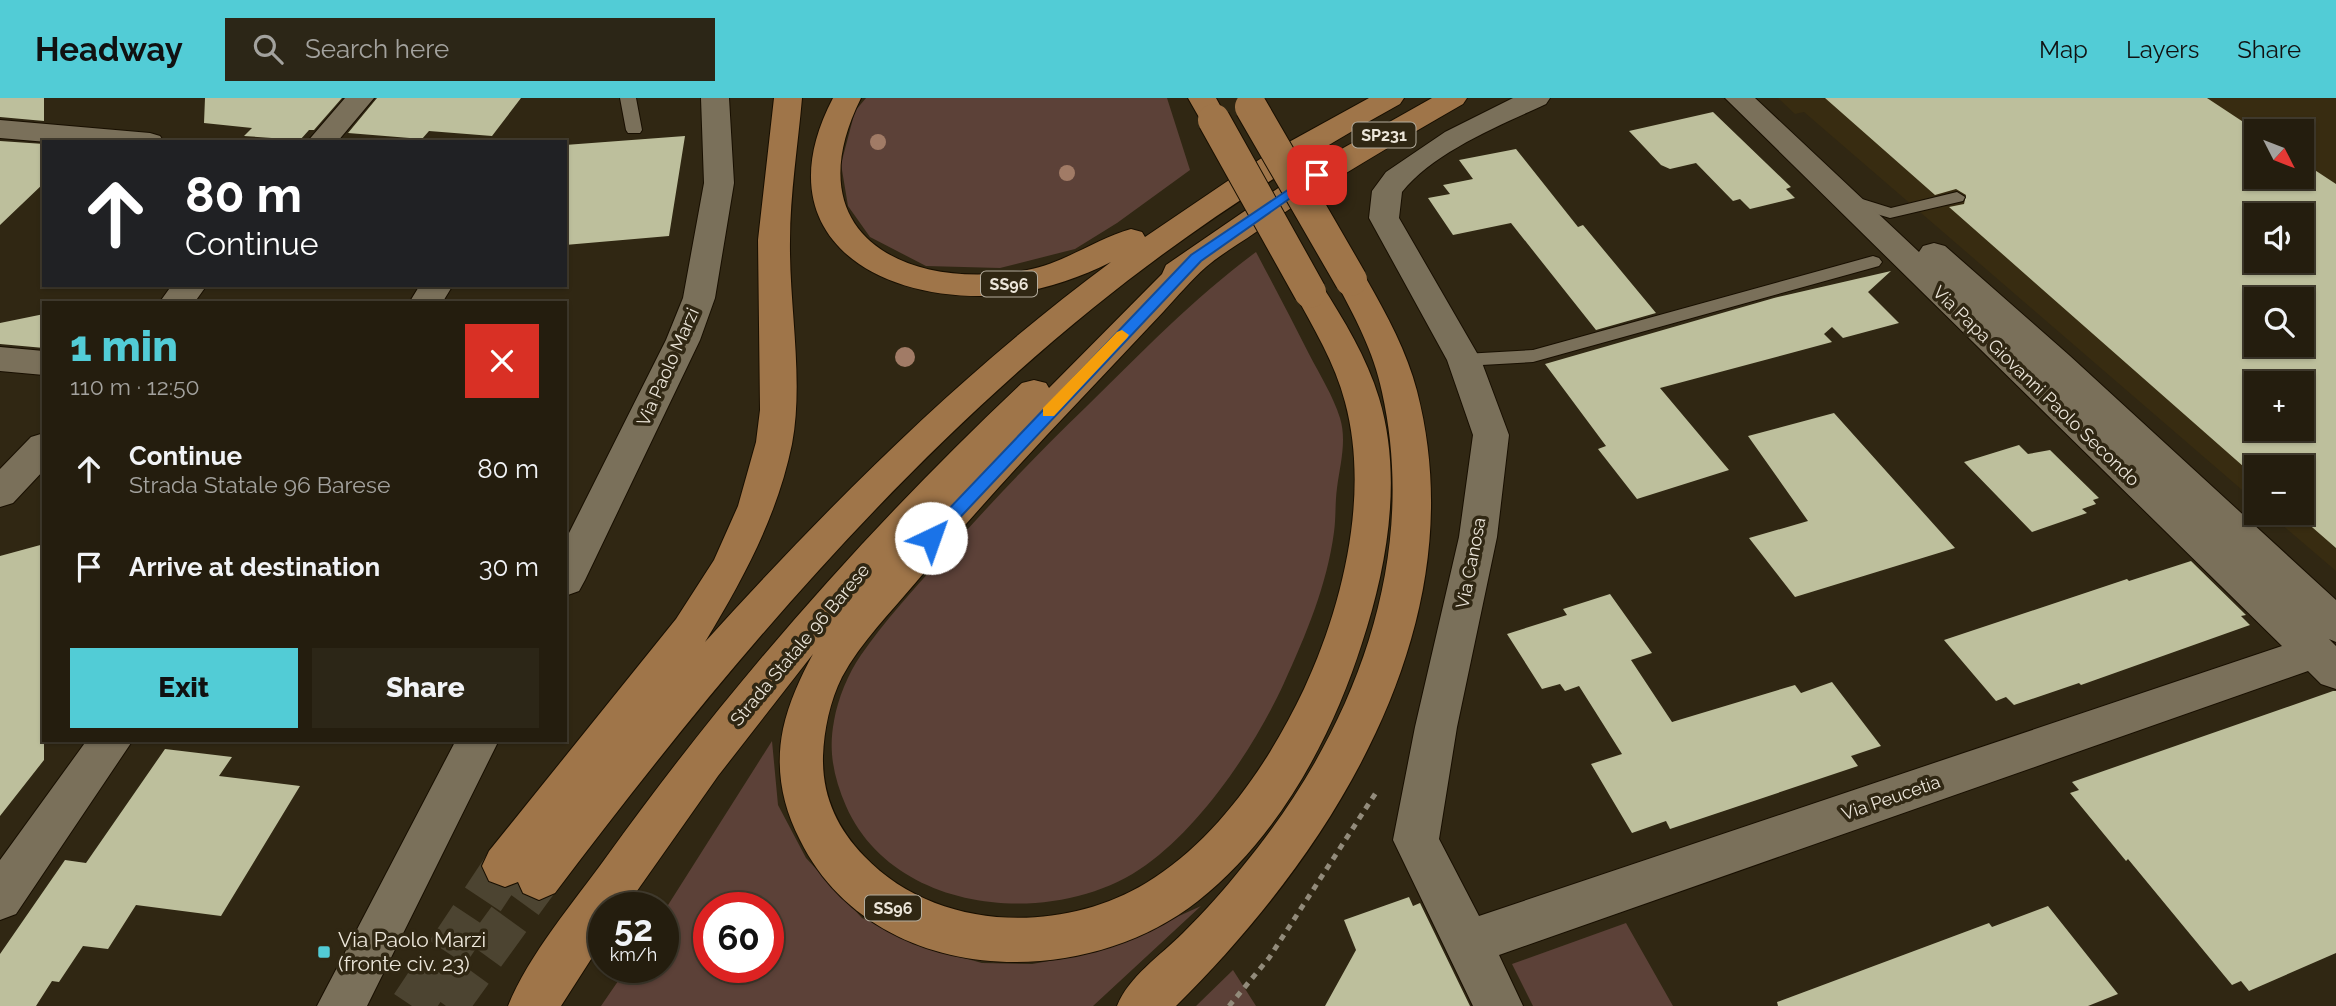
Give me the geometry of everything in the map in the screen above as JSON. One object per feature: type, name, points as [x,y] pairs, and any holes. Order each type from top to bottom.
[{"type":"main road","points":[[788,98],[774,267],[778,410],[774,442],[757,506],[730,567],[690,631],[522,872],[796,565],[892,467],[974,391],[1104,282],[1221,197],[1308,162]]},
{"type":"main road","points":[[782,150],[794,98]]},
{"type":"main road","name":"SS96","points":[[847,98],[834,130],[828,161],[827,192],[834,220],[851,243],[870,257],[900,271],[953,283],[1011,284],[1077,267],[1308,162]]},
{"type":"main road","name":"SP231","points":[[1308,162],[1390,98]]},
{"type":"main road","name":"SP231","points":[[1308,162],[1453,98]]},
{"type":"main road","points":[[1141,1006],[1236,914],[1294,838],[1338,767],[1355,732],[1392,630],[1410,534],[1411,472],[1408,444],[1392,368],[1351,280],[1248,103]]},
{"type":"main road","name":"SS96","points":[[1196,258],[931,538],[852,630],[821,679],[801,746],[800,774],[810,817],[832,854],[859,883],[888,905],[931,926],[993,939],[1035,939],[1105,926],[1132,915],[1181,886],[1246,822],[1278,775],[1317,706],[1337,661],[1358,591],[1371,511],[1371,461],[1366,416],[1348,364],[1208,109]]},
{"type":"main road","name":"Strada Statale 96 Barese","points":[[532,1006],[701,766],[855,578],[947,477],[1022,403],[1094,340],[1196,258],[1308,162]]},
{"type":"street","points":[[323,140],[360,98]]},
{"type":"street","name":"Via Paolo Marzi","points":[[567,576],[683,340],[699,298],[719,183],[715,98]]},
{"type":"street","name":"Via Canosa","points":[[1499,1006],[1416,840],[1478,537],[1491,435],[1464,360],[1384,218],[1387,192],[1403,175],[1441,147],[1536,98]]},
{"type":"street","name":"Via Papa Giovanni Paolo Secondo","points":[[1739,98],[1840,197],[2329,650]]},
{"type":"street","name":"Via Papa Giovanni Paolo Secondo","points":[[1767,98],[1890,214],[2058,365],[2329,650]]},
{"type":"street","points":[[0,129],[127,140]]},
{"type":"street","points":[[177,301],[189,287]]},
{"type":"street","points":[[0,359],[42,363]]},
{"type":"street","points":[[0,494],[42,448]]},
{"type":"street","name":"Via Peucetia","points":[[1467,943],[2329,650]]},
{"type":"street","points":[[0,898],[111,742]]},
{"type":"street","points":[[341,1006],[477,742]]},
{"type":"lane","points":[[628,98],[634,130]]},
{"type":"lane","points":[[1840,197],[1890,214],[1957,197]]},
{"type":"lane","points":[[1464,360],[1533,356],[1873,262]]},
{"type":"path","points":[[1229,1006],[1276,946],[1380,786],[1424,795]]},
{"type":"shaded area","points":[[866,98],[1167,98],[1190,170],[1117,223],[1075,249],[1000,268],[926,266],[870,237],[848,206],[841,164],[855,111]]},
{"type":"shaded area","points":[[1778,98],[2336,98],[2336,571],[2282,525],[2314,525],[2314,455],[2244,455],[2244,492],[1804,112],[1795,114]]},
{"type":"shaded area","points":[[1256,252],[1330,394],[1340,418],[1343,435],[1334,532],[1321,590],[1292,665],[1258,732],[1226,782],[1188,828],[1146,865],[1110,885],[1069,898],[1025,903],[981,901],[939,890],[901,871],[869,843],[846,806],[835,775],[832,754],[834,721],[841,695],[856,662],[909,595],[1067,425],[1169,326]]},
{"type":"shaded area","points":[[772,741],[778,805],[806,858],[862,918],[939,951],[982,963],[1032,964],[1113,946],[1201,906],[1093,1006],[601,1006],[617,983],[679,983],[679,892],[676,892]]},
{"type":"shaded area","points":[[1626,923],[1673,1006],[1533,1006],[1512,964]]},
{"type":"shaded area","points":[[1233,970],[1256,1006],[1196,1006]]},
{"type":"building","points":[[0,98],[44,98],[44,121],[0,117]]},
{"type":"building","points":[[205,98],[342,98],[314,130],[309,130],[300,140],[244,136],[252,128],[204,123]]},
{"type":"building","points":[[377,98],[521,98],[492,136],[429,131],[422,139],[348,133]]},
{"type":"building","points":[[1825,98],[2207,98],[2244,122],[2244,189],[2314,189],[2314,170],[2336,184],[2336,548],[2310,525],[2314,525],[2314,455],[2244,455],[2244,467],[1949,207],[1964,204],[1966,195],[1956,189],[1935,195]]},
{"type":"building","points":[[1713,112],[1791,187],[1786,189],[1795,198],[1750,209],[1740,199],[1733,201],[1696,163],[1670,169],[1661,165],[1629,131]]},
{"type":"building","points":[[685,136],[669,236],[567,245],[567,145]]},
{"type":"building","points":[[0,141],[42,144],[42,185],[0,225]]},
{"type":"building","points":[[1516,149],[1578,227],[1583,225],[1656,313],[1596,330],[1511,223],[1453,235],[1428,198],[1450,194],[1443,185],[1473,179],[1459,160]]},
{"type":"building","points":[[1891,271],[1868,292],[1899,323],[1843,338],[1832,327],[1824,334],[1832,342],[1660,388],[1729,470],[1637,499],[1598,449],[1606,446],[1545,364],[1774,298]]},
{"type":"building","points":[[42,314],[42,348],[0,344],[0,323]]},
{"type":"building","points":[[1834,413],[1955,548],[1795,597],[1749,538],[1808,521],[1748,436]]},
{"type":"building","points":[[2019,445],[2028,454],[2050,450],[2099,498],[2093,500],[2096,504],[2082,509],[2087,513],[2032,532],[1964,462]]},
{"type":"building","points":[[42,545],[44,760],[0,816],[0,556]]},
{"type":"building","points":[[2191,561],[2246,615],[2241,616],[2250,625],[2081,685],[2079,683],[2014,705],[2006,697],[1996,701],[1944,640],[2127,579],[2129,581]]},
{"type":"building","points":[[1610,594],[1652,653],[1631,660],[1672,722],[1795,685],[1801,693],[1832,682],[1881,746],[1851,756],[1858,766],[1670,829],[1666,821],[1632,833],[1591,764],[1622,754],[1579,686],[1565,691],[1560,684],[1542,689],[1507,634],[1567,615],[1563,609]]},
{"type":"building","points":[[2336,691],[2336,953],[2249,991],[2241,981],[2232,985],[2128,859],[2126,861],[2070,793],[2079,790],[2072,782]]},
{"type":"building","points":[[165,749],[232,757],[219,776],[300,786],[221,916],[136,905],[108,949],[83,946],[59,982],[52,981],[36,1006],[0,1006],[0,954],[65,860],[86,863]]},
{"type":"building","points":[[1409,897],[1413,906],[1420,903],[1470,1006],[1325,1006],[1356,950],[1344,920]]},
{"type":"building","points":[[2048,906],[2118,994],[2088,1006],[1778,1006],[1777,1002],[1989,923],[1992,927]]},
{"type":"tunnel","points":[[412,1006],[505,866]]},
{"type":"tunnel","points":[[446,1006],[539,878]]},
{"type":"slow traffic","points":[[1049,412],[1122,335]]},
{"type":"place","name":"Via Paolo Marzi (fronte civ. 23)","points":[[324,952]]},
{"type":"route","points":[[931,538],[1196,258],[1317,175]]}]
